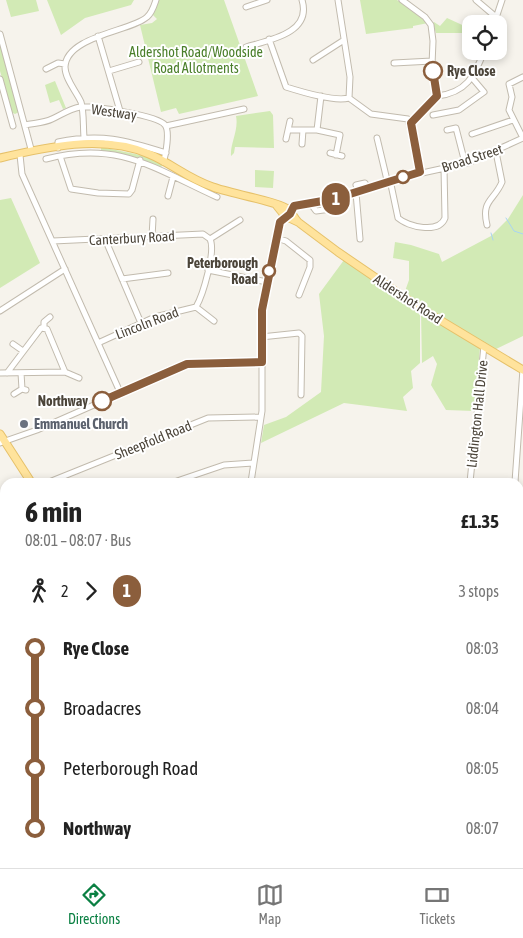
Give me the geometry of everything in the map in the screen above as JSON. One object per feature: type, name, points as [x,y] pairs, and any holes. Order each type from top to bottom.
[{"type":"main road","name":"Aldershot Road","points":[[0,158],[20,155],[31,150],[99,143],[142,151],[184,175],[212,187],[275,205],[288,212],[298,222],[338,252],[420,308],[523,369]]},
{"type":"main road","points":[[0,434],[2,442],[28,478]]},
{"type":"street","points":[[84,137],[82,107],[66,75],[65,64],[73,51],[98,36],[144,20],[152,11],[156,0]]},
{"type":"street","points":[[246,7],[266,0]]},
{"type":"street","points":[[246,47],[299,26],[304,18],[302,0]]},
{"type":"street","points":[[338,0],[350,77],[349,98]]},
{"type":"street","points":[[402,0],[425,17],[430,25],[433,41],[432,61],[437,96]]},
{"type":"street","points":[[476,0],[494,15]]},
{"type":"street","points":[[497,15],[502,0]]},
{"type":"street","points":[[0,34],[31,150]]},
{"type":"street","points":[[98,36],[120,110]]},
{"type":"street","points":[[269,39],[286,87],[321,96],[349,98],[371,114],[406,118],[411,123],[420,172]]},
{"type":"street","points":[[313,60],[344,40]]},
{"type":"street","points":[[411,123],[437,96],[460,88],[473,79],[480,60]]},
{"type":"street","points":[[394,63],[432,61]]},
{"type":"street","points":[[108,71],[139,62]]},
{"type":"street","points":[[46,70],[58,63],[65,64]]},
{"type":"street","points":[[523,77],[509,84],[512,97],[509,110],[523,138]]},
{"type":"street","points":[[0,79],[13,126]]},
{"type":"street","points":[[433,115],[459,110],[484,92],[473,79]]},
{"type":"street","points":[[317,130],[321,96]]},
{"type":"street","name":"Westway","points":[[25,125],[51,120],[82,107],[120,110],[152,118],[166,126]]},
{"type":"street","points":[[163,162],[166,153],[166,126],[244,109]]},
{"type":"street","points":[[10,117],[22,114]]},
{"type":"street","points":[[472,134],[513,120]]},
{"type":"street","points":[[286,139],[290,121]]},
{"type":"street","points":[[448,130],[456,128],[465,163]]},
{"type":"street","points":[[288,130],[317,130],[340,135],[339,155],[330,153]]},
{"type":"street","points":[[302,144],[303,130]]},
{"type":"street","points":[[58,148],[58,142],[84,137],[122,140],[166,153]]},
{"type":"street","points":[[378,138],[398,218],[407,223],[436,228],[442,224],[445,214],[444,168]]},
{"type":"street","name":"Broad Street","points":[[357,192],[356,185],[365,183],[368,188],[388,180],[465,163],[496,152],[523,138]]},
{"type":"street","points":[[98,152],[99,143]]},
{"type":"street","points":[[46,159],[98,152],[140,160],[173,177],[218,196]]},
{"type":"street","points":[[487,225],[486,204],[502,182],[496,152]]},
{"type":"street","points":[[20,155],[22,174],[120,392]]},
{"type":"street","points":[[60,156],[71,189],[98,193],[129,194],[132,190],[140,160]]},
{"type":"street","points":[[168,196],[173,177]]},
{"type":"street","points":[[251,478],[261,417],[262,310],[280,222],[288,212],[310,204],[357,192],[360,240]]},
{"type":"street","points":[[310,204],[316,212],[331,210],[334,199]]},
{"type":"street","points":[[152,219],[152,237]]},
{"type":"street","points":[[214,321],[196,306],[208,270],[212,247],[210,239],[240,220]]},
{"type":"street","name":"Canterbury Road","points":[[52,242],[202,234],[210,239]]},
{"type":"street","points":[[276,238],[286,241],[310,260],[310,267],[299,296]]},
{"type":"street","points":[[105,239],[142,323]]},
{"type":"street","points":[[0,311],[65,269]]},
{"type":"street","points":[[208,270],[267,282]]},
{"type":"street","points":[[122,279],[168,273]]},
{"type":"street","name":"Lincoln Road","points":[[98,343],[168,312],[196,306]]},
{"type":"street","points":[[50,317],[44,322],[44,328],[65,372]]},
{"type":"street","points":[[7,373],[22,351],[41,328],[44,328]]},
{"type":"street","points":[[261,337],[299,333],[302,336],[301,395]]},
{"type":"street","points":[[12,344],[22,351]]},
{"type":"street","name":"Liddington Hall Drive","points":[[470,478],[484,346]]},
{"type":"street","points":[[2,442],[37,430],[187,364],[262,362]]},
{"type":"street","points":[[515,478],[523,369]]},
{"type":"street","points":[[0,373],[65,372],[79,378]]},
{"type":"street","points":[[14,394],[24,390],[21,373]]},
{"type":"street","name":"Sheepfold Road","points":[[60,478],[208,418],[261,417]]},
{"type":"street","points":[[185,478],[224,464],[253,463]]},
{"type":"green space","points":[[6,0],[36,0],[39,11],[11,17]]},
{"type":"green space","points":[[47,0],[134,0],[131,5],[85,18],[61,35]]},
{"type":"green space","name":"Aldershot Road/Woodside Road Allotments","points":[[158,0],[224,0],[258,96],[179,114],[176,108],[161,112],[140,25],[152,23],[157,19],[152,14]]},
{"type":"green space","points":[[360,0],[397,0],[428,23],[413,26],[413,28],[366,34]]},
{"type":"green space","points":[[447,18],[462,25],[462,33],[436,33],[433,23],[440,26]]},
{"type":"green space","points":[[0,43],[19,112],[15,114],[11,112],[0,71]]},
{"type":"green space","points":[[55,81],[66,108],[63,109],[59,100],[50,103],[45,85]]},
{"type":"green space","points":[[270,111],[273,115],[274,148],[235,147],[234,153],[231,156],[237,121],[236,116]]},
{"type":"green space","points":[[101,147],[150,157],[162,165],[161,168],[137,158],[101,151]]},
{"type":"green space","points":[[255,170],[274,171],[273,188],[255,187]]},
{"type":"green space","points":[[523,195],[523,336],[494,350],[404,294],[409,280],[409,261],[393,258],[395,242],[439,254],[442,262],[491,236],[508,219]]},
{"type":"green space","points":[[11,198],[40,263],[0,288],[0,200]]},
{"type":"green space","points":[[344,260],[420,311],[420,363],[411,371],[413,388],[403,397],[407,411],[344,403],[261,443],[264,425],[286,417],[321,392],[324,336],[319,294]]},
{"type":"green space","points":[[421,312],[480,348],[474,411],[446,410],[431,385],[437,364],[433,356],[422,363]]},
{"type":"waterway","points":[[506,218],[514,231],[523,234]]},
{"type":"waterway","points":[[491,233],[493,240]]},
{"type":"bus line","name":"1","points":[[102,401],[187,364],[262,362],[261,317],[280,222],[290,214],[294,206],[334,199],[420,172],[411,123],[437,96],[433,71]]},
{"type":"place","name":"Rye Close","points":[[433,71]]},
{"type":"place","name":"Peterborough Road","points":[[269,271]]},
{"type":"place","name":"Northway","points":[[102,401]]},
{"type":"place","name":"Emmanuel Church","points":[[24,424]]}]
